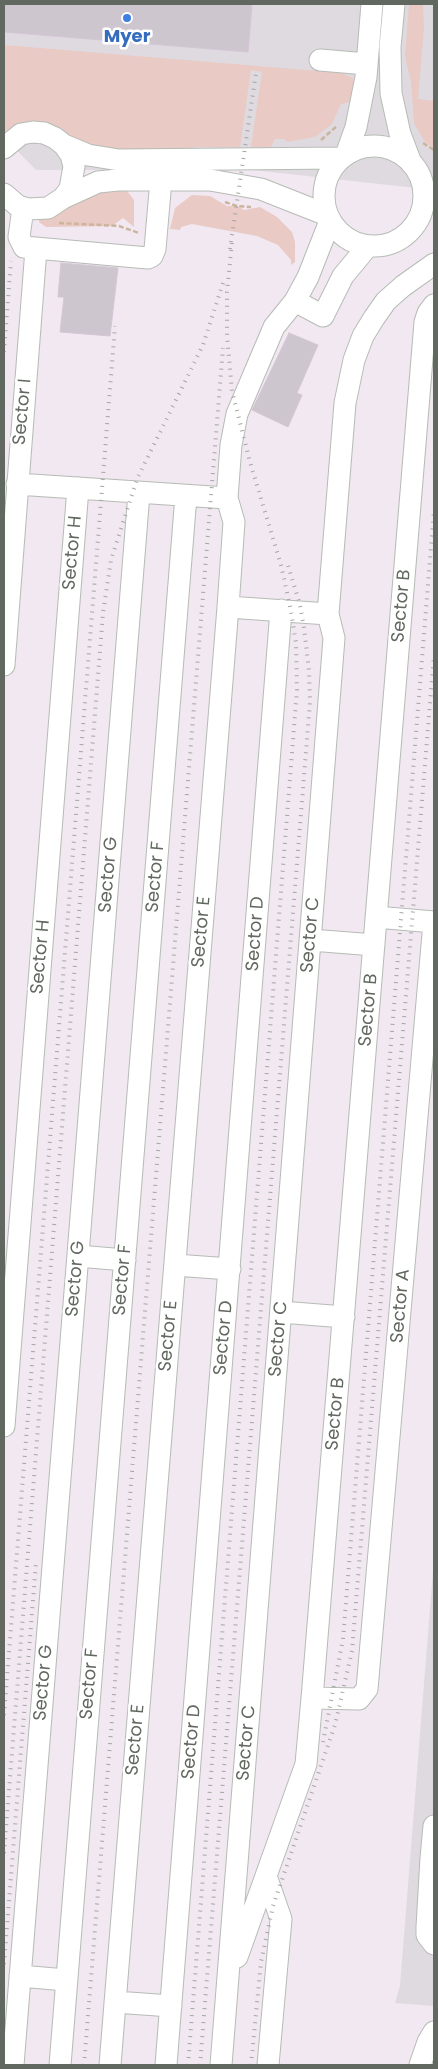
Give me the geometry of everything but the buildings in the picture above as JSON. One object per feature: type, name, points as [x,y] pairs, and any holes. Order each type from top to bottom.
[{"type":"street","points":[[372,4],[367,64],[356,126],[343,156],[331,170],[325,184],[324,200],[329,218],[340,234],[353,242],[368,246],[386,245],[401,238],[414,226],[434,216]]},
{"type":"street","points":[[394,4],[390,47],[391,93],[400,134],[422,182],[424,197],[421,213],[414,226]]},
{"type":"street","points":[[320,60],[367,64]]},
{"type":"street","points":[[4,148],[21,134],[32,132],[55,138],[64,145],[88,155],[119,160],[343,156],[365,147],[387,148],[400,154],[434,178]]},
{"type":"street","points":[[63,198],[70,189],[74,166],[71,155],[64,145]]},
{"type":"street","points":[[4,194],[9,200],[31,209],[48,208],[63,198],[98,182],[118,180],[210,180],[261,189],[329,218]]},
{"type":"street","points":[[31,209],[20,217],[20,242],[24,247],[148,258],[154,253],[161,180]]},
{"type":"street","points":[[17,484],[227,498],[231,445],[236,414],[274,327],[295,301],[308,277],[329,218]]},
{"type":"street","points":[[295,301],[323,316],[343,276],[368,246]]},
{"type":"street","name":"Sector I","points":[[4,665],[36,249]]},
{"type":"street","name":"Sector C","points":[[221,2065],[334,638],[328,614],[345,403],[354,360],[363,336],[386,301],[416,275],[434,264]]},
{"type":"street","name":"Sector B","points":[[227,1983],[306,1764],[376,917],[430,314]]},
{"type":"street","name":"Sector H","points":[[4,1426],[11,1254],[78,488]]},
{"type":"street","name":"Sector G","points":[[13,2065],[139,492]]},
{"type":"street","name":"Sector F","points":[[60,2065],[186,496]]},
{"type":"street","name":"Sector E","points":[[110,2065],[228,607],[234,522],[227,498]]},
{"type":"street","points":[[228,607],[328,614]]},
{"type":"street","name":"Sector D","points":[[166,2065],[281,610]]},
{"type":"street","points":[[376,917],[434,922]]},
{"type":"street","name":"Sector A","points":[[312,1698],[355,1700],[363,1697],[367,1689],[434,922]]},
{"type":"street","points":[[310,940],[374,945]]},
{"type":"street","points":[[78,1256],[125,1260]]},
{"type":"street","points":[[175,1265],[230,1269]]},
{"type":"street","points":[[281,1312],[344,1317]]},
{"type":"street","points":[[434,1826],[427,1927],[427,1935],[434,1944]]},
{"type":"street","points":[[266,1876],[281,1919],[268,2065]]},
{"type":"street","points":[[20,1976],[66,1980]]},
{"type":"street","points":[[115,2002],[171,2006]]},
{"type":"street","points":[[420,2065],[428,2042],[434,2032]]},
{"type":"path","points":[[222,200],[237,206],[254,206]]},
{"type":"path","points":[[31,209],[55,222],[119,226],[140,233],[148,230],[157,230]]},
{"type":"shaded area","points":[[4,4],[434,4],[434,190],[253,170],[36,170],[4,137]]},
{"type":"shaded area","points":[[409,4],[423,4],[424,28],[418,99],[434,101],[434,148],[425,142],[414,123],[411,82],[405,56]]},
{"type":"shaded area","points":[[4,45],[342,73],[353,78],[354,84],[350,102],[341,104],[332,124],[315,137],[287,142],[284,139],[275,139],[271,147],[251,147],[262,72],[251,70],[240,147],[199,147],[128,154],[15,128],[4,132]]},
{"type":"shaded area","points":[[115,188],[127,191],[134,200],[134,227],[123,218],[112,226],[46,227],[39,222],[39,218],[105,189]]},
{"type":"shaded area","points":[[192,195],[210,196],[227,206],[237,206],[244,210],[260,207],[277,217],[292,232],[295,242],[295,262],[291,265],[291,260],[278,245],[257,236],[192,224],[181,227],[180,230],[170,229],[175,208]]},
{"type":"shaded area","points":[[434,1558],[434,2006],[395,2003],[400,1986]]},
{"type":"railway","points":[[230,249],[256,73]]},
{"type":"railway","points":[[188,2065],[297,690],[296,643],[291,611],[281,565],[250,462],[232,391],[227,335],[227,292],[232,242]]},
{"type":"railway","points":[[4,352],[11,261]]},
{"type":"railway","points":[[4,1853],[103,613],[111,560],[137,479],[203,345],[223,283]]},
{"type":"railway","points":[[4,1715],[115,326]]},
{"type":"railway","points":[[84,2065],[223,348]]},
{"type":"railway","points":[[323,1742],[343,1639],[434,510]]},
{"type":"railway","points":[[200,2065],[310,702],[309,671],[304,628],[300,605],[287,562]]},
{"type":"railway","points":[[251,2065],[261,1962],[273,1906],[335,1725],[352,1651],[434,655]]},
{"type":"railway","points":[[4,1964],[36,1563]]},
{"type":"place","name":"Myer","points":[[127,18]]}]
